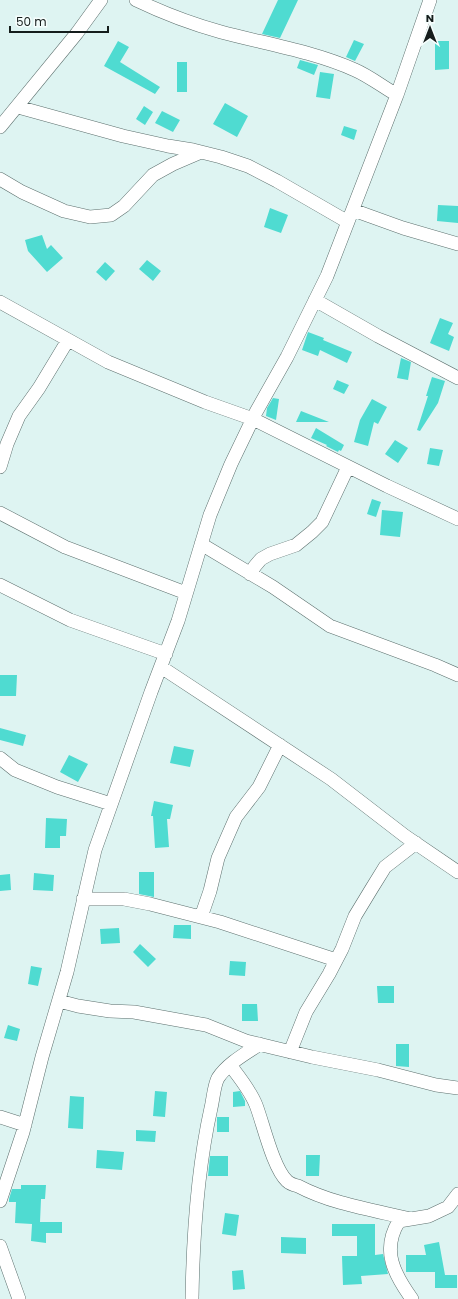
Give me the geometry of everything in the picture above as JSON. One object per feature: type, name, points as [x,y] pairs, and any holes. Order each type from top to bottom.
[{"type":"street","points":[[0,127],[18,107],[77,33],[101,0]]},
{"type":"street","points":[[136,0],[162,12],[220,32],[291,49],[323,58],[356,70],[397,95]]},
{"type":"street","points":[[0,1201],[25,1125],[42,1057],[67,972],[94,850],[178,621],[210,516],[231,464],[253,419],[287,357],[327,276],[397,95],[430,0]]},
{"type":"street","points":[[18,107],[123,136],[221,156],[248,166],[351,216],[403,228],[458,244]]},
{"type":"street","points":[[0,179],[22,192],[64,211],[90,217],[111,215],[124,206],[153,175],[173,164],[201,152]]},
{"type":"street","points":[[315,300],[378,336],[458,378]]},
{"type":"street","points":[[0,302],[108,362],[206,402],[253,419],[348,467],[458,519]]},
{"type":"street","points":[[0,467],[7,444],[19,416],[39,388],[68,340]]},
{"type":"street","points":[[250,574],[261,559],[270,554],[296,545],[322,522],[348,467]]},
{"type":"street","points":[[0,513],[65,547],[186,593]]},
{"type":"street","points":[[201,544],[273,587],[330,626],[458,675]]},
{"type":"street","points":[[0,585],[70,620],[166,654]]},
{"type":"street","points":[[161,667],[331,778],[405,836],[458,872]]},
{"type":"street","points":[[201,917],[210,891],[218,858],[236,817],[259,786],[280,745]]},
{"type":"street","points":[[0,758],[15,770],[57,787],[111,804]]},
{"type":"street","points":[[290,1052],[306,1012],[329,974],[355,916],[385,867],[416,843]]},
{"type":"street","points":[[83,900],[124,899],[150,904],[259,934],[336,960]]},
{"type":"street","points":[[59,1001],[78,1006],[110,1011],[134,1012],[206,1025],[246,1040],[290,1052],[378,1070],[436,1085],[458,1088]]},
{"type":"street","points":[[192,1299],[198,1186],[205,1135],[217,1079],[230,1065],[260,1044]]},
{"type":"street","points":[[230,1065],[256,1104],[264,1132],[279,1170],[287,1181],[310,1192],[411,1219]]},
{"type":"street","points":[[0,1117],[25,1125]]},
{"type":"street","points":[[412,1299],[403,1286],[391,1261],[393,1231],[399,1221],[429,1216],[448,1207],[458,1194]]},
{"type":"street","points":[[0,1246],[19,1299]]},
{"type":"building","points":[[278,0],[298,0],[280,38],[262,34]]},
{"type":"building","points":[[354,40],[364,44],[355,61],[346,57]]},
{"type":"building","points":[[118,41],[129,47],[120,62],[160,87],[155,94],[104,66]]},
{"type":"building","points":[[435,41],[449,41],[449,69],[435,70]]},
{"type":"building","points":[[300,60],[318,65],[314,75],[297,68]]},
{"type":"building","points":[[177,62],[187,62],[187,92],[177,92]]},
{"type":"building","points":[[320,72],[334,74],[330,99],[316,97]]},
{"type":"building","points":[[225,103],[248,116],[237,137],[213,124]]},
{"type":"building","points":[[144,106],[153,112],[145,125],[136,119]]},
{"type":"building","points":[[162,111],[180,120],[173,132],[155,123]]},
{"type":"building","points":[[344,126],[357,130],[354,140],[341,135]]},
{"type":"building","points":[[438,205],[458,206],[458,223],[437,221]]},
{"type":"building","points":[[270,208],[288,215],[281,233],[264,227]]},
{"type":"building","points":[[42,235],[47,249],[51,245],[63,258],[47,272],[28,251],[25,240]]},
{"type":"building","points":[[147,260],[161,271],[153,281],[139,269]]},
{"type":"building","points":[[105,262],[115,271],[106,281],[96,272]]},
{"type":"building","points":[[440,318],[453,323],[448,334],[454,337],[449,351],[430,343]]},
{"type":"building","points":[[308,332],[352,352],[347,363],[320,350],[318,356],[302,350]]},
{"type":"building","points":[[401,358],[411,362],[408,380],[397,378]]},
{"type":"building","points":[[432,377],[445,381],[438,403],[420,431],[417,430],[428,396],[426,396]]},
{"type":"building","points":[[337,380],[349,385],[344,394],[333,389]]},
{"type":"building","points":[[273,398],[279,399],[276,420],[266,416],[267,408]]},
{"type":"building","points":[[372,399],[387,407],[378,424],[374,422],[368,446],[354,442],[360,420]]},
{"type":"building","points":[[301,411],[329,422],[296,422]]},
{"type":"building","points":[[316,428],[344,445],[341,451],[339,450],[338,452],[311,438]]},
{"type":"building","points":[[395,440],[408,448],[398,463],[385,454]]},
{"type":"building","points":[[430,448],[443,450],[439,466],[427,464]]},
{"type":"building","points":[[372,499],[381,502],[376,517],[367,514]]},
{"type":"building","points":[[382,510],[403,512],[400,537],[380,535]]},
{"type":"building","points":[[0,675],[17,675],[16,696],[0,696]]},
{"type":"building","points":[[0,728],[26,735],[23,746],[0,740]]},
{"type":"building","points":[[174,746],[194,750],[190,767],[170,763]]},
{"type":"building","points":[[69,755],[88,764],[78,782],[60,772]]},
{"type":"building","points":[[154,801],[173,805],[170,819],[167,819],[169,847],[155,848],[153,816],[151,816]]},
{"type":"building","points":[[46,818],[67,819],[66,836],[60,836],[60,848],[45,848]]},
{"type":"building","points":[[139,872],[154,872],[154,897],[139,894]]},
{"type":"building","points":[[34,873],[54,875],[53,891],[33,890]]},
{"type":"building","points":[[10,874],[11,890],[0,891],[0,875]]},
{"type":"building","points":[[174,925],[191,925],[191,939],[173,938]]},
{"type":"building","points":[[119,928],[120,943],[101,944],[100,929]]},
{"type":"building","points":[[140,944],[156,959],[148,967],[133,952]]},
{"type":"building","points":[[230,961],[246,962],[245,976],[229,975]]},
{"type":"building","points":[[31,966],[42,968],[38,986],[28,984]]},
{"type":"building","points":[[377,986],[394,986],[394,1003],[378,1003]]},
{"type":"building","points":[[242,1004],[257,1004],[258,1021],[242,1021]]},
{"type":"building","points":[[8,1025],[20,1029],[17,1041],[4,1038]]},
{"type":"building","points":[[396,1044],[409,1044],[409,1067],[396,1066]]},
{"type":"building","points":[[155,1091],[167,1092],[165,1117],[153,1116]]},
{"type":"building","points":[[240,1091],[245,1101],[245,1106],[233,1107],[233,1092]]},
{"type":"building","points":[[70,1096],[84,1097],[83,1129],[68,1128]]},
{"type":"building","points":[[217,1117],[229,1117],[229,1132],[217,1132]]},
{"type":"building","points":[[136,1130],[156,1131],[155,1142],[136,1141]]},
{"type":"building","points":[[97,1150],[124,1152],[122,1170],[96,1168]]},
{"type":"building","points":[[306,1155],[320,1155],[319,1176],[306,1176]]},
{"type":"building","points":[[210,1156],[228,1156],[228,1176],[208,1176]]},
{"type":"building","points":[[21,1185],[46,1185],[45,1199],[41,1199],[40,1222],[62,1222],[62,1233],[46,1233],[46,1243],[31,1241],[32,1224],[15,1223],[16,1202],[9,1202],[9,1199],[12,1189],[21,1189]]},
{"type":"building","points":[[225,1213],[239,1215],[236,1236],[222,1234]]},
{"type":"building","points":[[332,1224],[375,1224],[375,1255],[383,1254],[388,1274],[361,1276],[362,1284],[343,1285],[342,1256],[357,1256],[357,1236],[332,1236]]},
{"type":"building","points":[[281,1237],[306,1238],[306,1254],[281,1253]]},
{"type":"building","points":[[439,1242],[445,1275],[457,1275],[457,1288],[435,1288],[435,1272],[406,1272],[406,1255],[426,1255],[424,1245]]},
{"type":"building","points":[[243,1270],[245,1289],[233,1290],[232,1271]]}]
